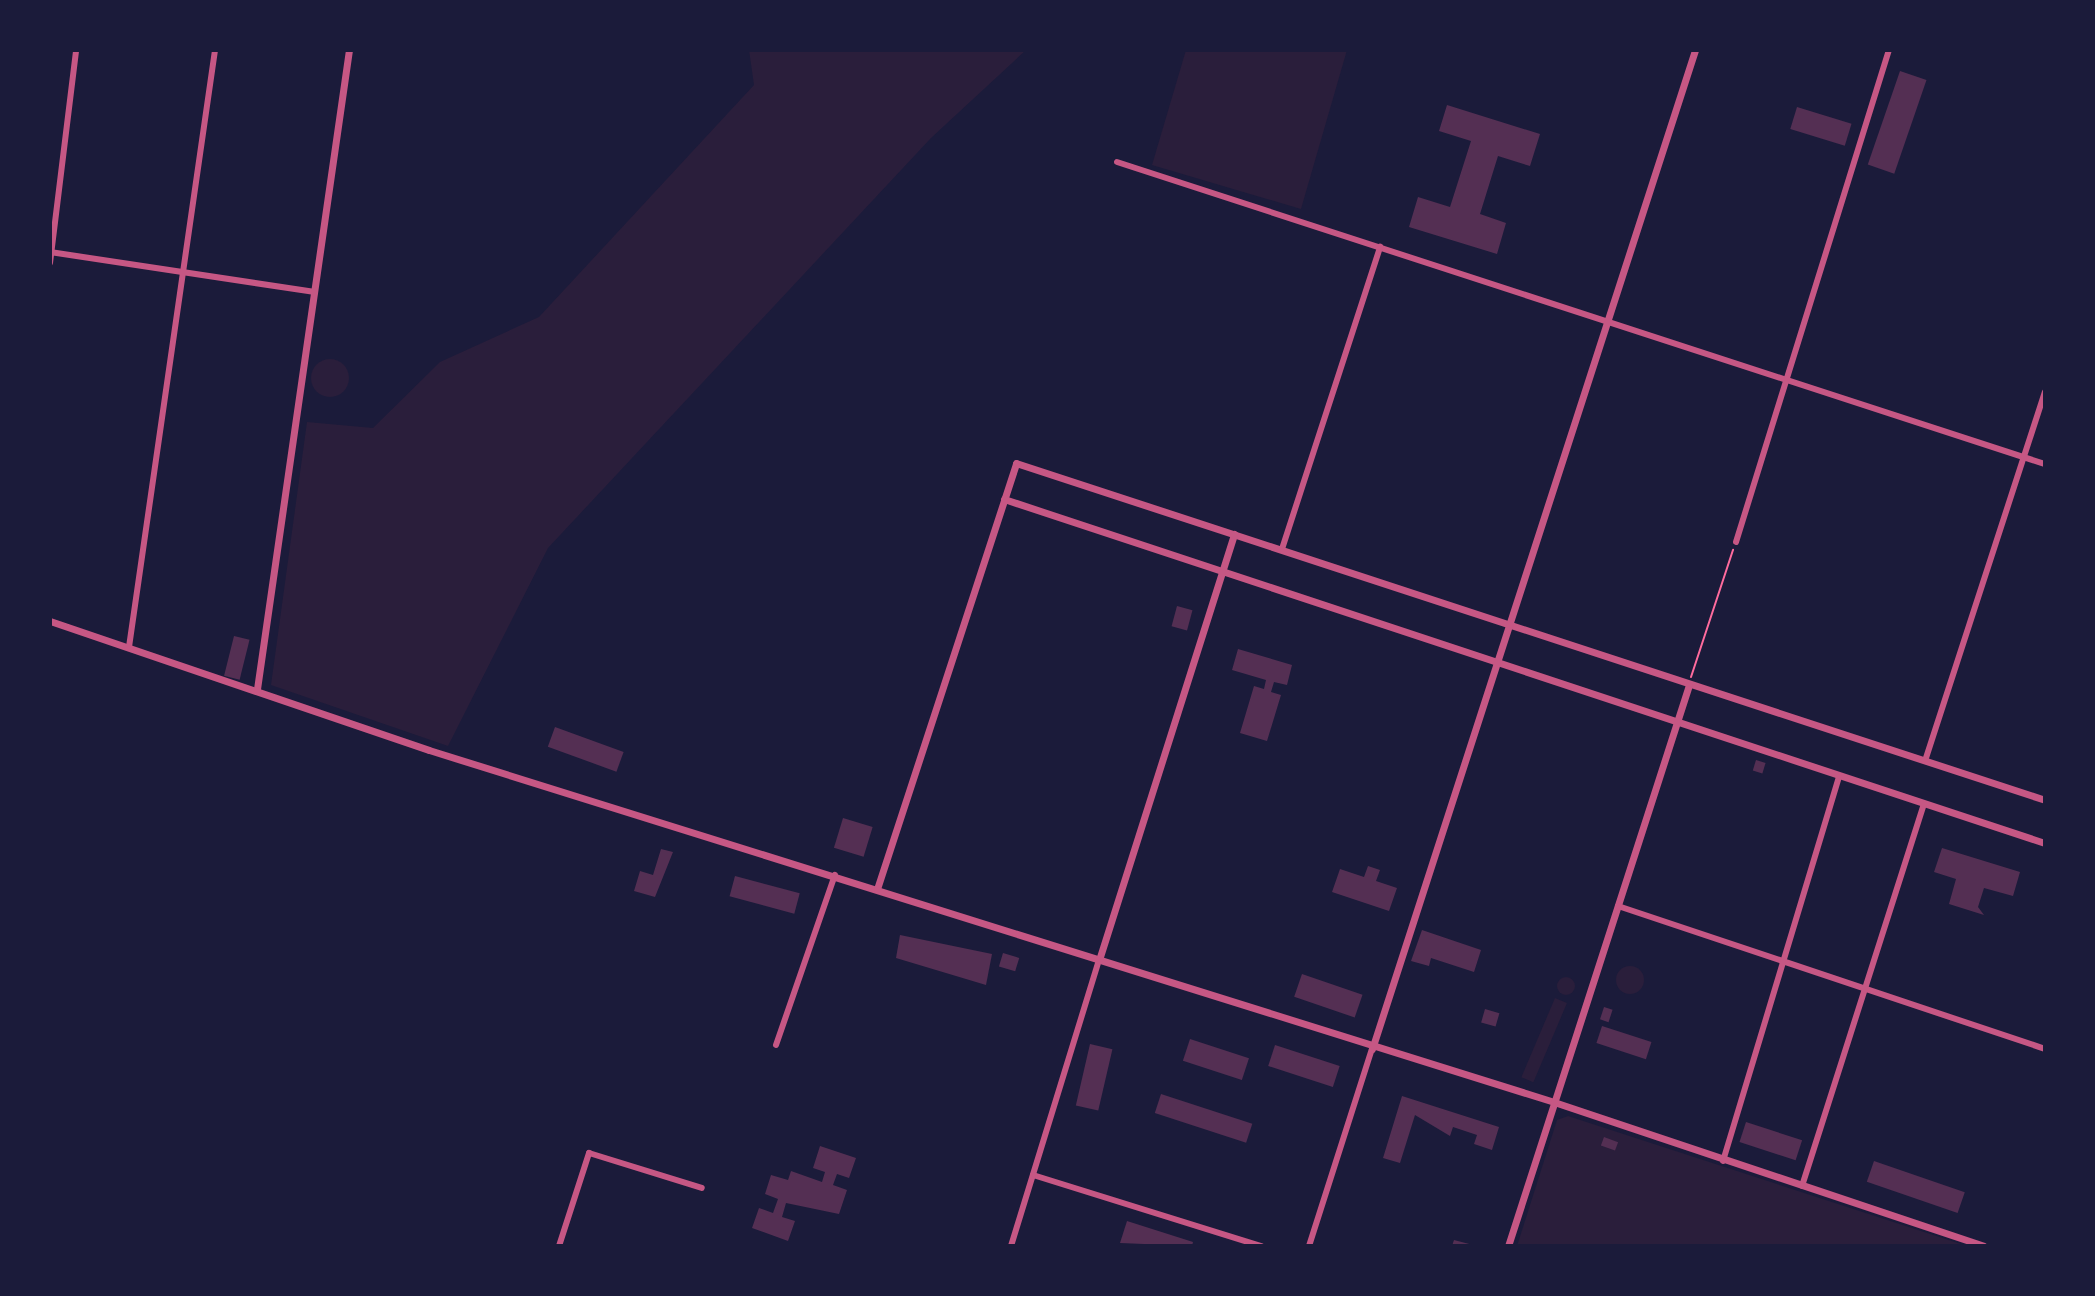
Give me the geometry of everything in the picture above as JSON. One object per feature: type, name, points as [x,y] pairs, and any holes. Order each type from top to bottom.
[{"type":"street","points":[[50,263],[76,50]]},
{"type":"street","points":[[129,647],[215,50]]},
{"type":"street","points":[[257,689],[349,50]]},
{"type":"street","points":[[1309,1246],[1605,321],[1695,50]]},
{"type":"street","points":[[1736,542],[1789,380],[1889,50]]},
{"type":"street","points":[[1117,162],[2045,464]]},
{"type":"street","points":[[1282,549],[1380,247]]},
{"type":"street","points":[[51,252],[315,292]]},
{"type":"street","points":[[1925,761],[2045,392]]},
{"type":"street","points":[[877,889],[1016,463],[2045,800]]},
{"type":"street","points":[[1004,499],[2045,843]]},
{"type":"street","points":[[1011,1246],[1234,534]]},
{"type":"street","points":[[50,621],[468,761],[835,875],[1372,1049],[1554,1102],[1984,1246]]},
{"type":"street","points":[[1508,1246],[1689,685]]},
{"type":"street","points":[[1723,1161],[1839,776]]},
{"type":"street","points":[[1802,1186],[1924,804]]},
{"type":"street","points":[[776,1045],[835,875]]},
{"type":"street","points":[[1618,906],[2045,1049]]},
{"type":"street","points":[[559,1246],[589,1153],[702,1188]]},
{"type":"street","points":[[1033,1175],[1261,1246]]},
{"type":"path","points":[[1689,685],[1736,542]]},
{"type":"shaded area","points":[[749,50],[1026,50],[931,138],[548,548],[448,746],[271,685],[307,422],[373,428],[440,362],[539,317],[754,85]]},
{"type":"shaded area","points":[[1186,50],[1347,50],[1301,209],[1152,165]]},
{"type":"shaded area","points":[[330,359],[344,364],[349,378],[344,392],[330,397],[316,392],[311,378],[316,364]]},
{"type":"shaded area","points":[[1630,966],[1640,970],[1644,980],[1640,990],[1630,994],[1620,990],[1616,980],[1620,970]]},
{"type":"shaded area","points":[[1566,977],[1575,986],[1566,995],[1557,986]]},
{"type":"shaded area","points":[[1555,998],[1567,1003],[1533,1082],[1521,1077]]},
{"type":"shaded area","points":[[1568,1116],[1967,1246],[1517,1246],[1557,1120]]},
{"type":"building","points":[[1900,71],[1926,80],[1894,174],[1868,165]]},
{"type":"building","points":[[1447,105],[1540,134],[1530,166],[1498,156],[1480,214],[1506,223],[1497,254],[1409,227],[1418,197],[1450,207],[1471,141],[1439,131]]},
{"type":"building","points":[[1797,107],[1852,124],[1845,146],[1790,129]]},
{"type":"building","points":[[1177,606],[1192,610],[1187,630],[1172,626]]},
{"type":"building","points":[[234,636],[250,640],[240,680],[224,676]]},
{"type":"building","points":[[1238,649],[1292,665],[1287,685],[1274,682],[1271,692],[1281,695],[1267,741],[1240,733],[1254,686],[1264,689],[1266,680],[1232,670]]},
{"type":"building","points":[[555,727],[624,752],[616,772],[548,747]]},
{"type":"building","points":[[1756,760],[1766,763],[1762,773],[1753,771]]},
{"type":"building","points":[[843,818],[873,827],[864,857],[834,848]]},
{"type":"building","points":[[1942,848],[2020,872],[2013,896],[1984,888],[1978,907],[1984,915],[1949,904],[1956,879],[1934,872]]},
{"type":"building","points":[[661,849],[673,852],[655,897],[634,891],[640,871],[653,875]]},
{"type":"building","points":[[1368,866],[1380,870],[1376,881],[1397,888],[1389,911],[1332,892],[1340,869],[1364,877]]},
{"type":"building","points":[[735,876],[800,893],[794,914],[730,896]]},
{"type":"building","points":[[1422,930],[1481,950],[1474,972],[1431,958],[1429,966],[1411,961]]},
{"type":"building","points":[[900,935],[992,954],[986,985],[896,958]]},
{"type":"building","points":[[1003,953],[1019,958],[1015,971],[999,966]]},
{"type":"building","points":[[1302,974],[1363,995],[1355,1018],[1294,997]]},
{"type":"building","points":[[1604,1007],[1613,1010],[1609,1022],[1600,1019]]},
{"type":"building","points":[[1485,1009],[1499,1013],[1496,1027],[1481,1022]]},
{"type":"building","points":[[1602,1026],[1651,1042],[1646,1059],[1596,1043]]},
{"type":"building","points":[[1190,1039],[1249,1058],[1242,1080],[1183,1061]]},
{"type":"building","points":[[1090,1044],[1112,1049],[1098,1111],[1076,1105]]},
{"type":"building","points":[[1275,1045],[1340,1066],[1333,1087],[1268,1066]]},
{"type":"building","points":[[1161,1094],[1252,1124],[1246,1143],[1155,1113]]},
{"type":"building","points":[[1402,1096],[1499,1127],[1492,1150],[1474,1144],[1477,1135],[1453,1127],[1450,1136],[1415,1115],[1400,1163],[1383,1158]]},
{"type":"building","points":[[1746,1122],[1802,1140],[1796,1160],[1740,1142]]},
{"type":"building","points":[[1604,1137],[1618,1142],[1615,1151],[1601,1145]]},
{"type":"building","points":[[820,1146],[856,1158],[849,1178],[837,1174],[833,1185],[847,1190],[839,1214],[786,1203],[782,1217],[795,1221],[788,1241],[752,1228],[759,1208],[773,1213],[778,1199],[765,1194],[771,1175],[788,1180],[791,1171],[822,1182],[825,1172],[813,1168]]},
{"type":"building","points":[[1874,1161],[1965,1192],[1958,1213],[1867,1182]]},
{"type":"building","points":[[1127,1221],[1193,1242],[1192,1246],[1120,1243]]},
{"type":"building","points":[[1454,1240],[1473,1245],[1473,1246],[1452,1246]]}]
